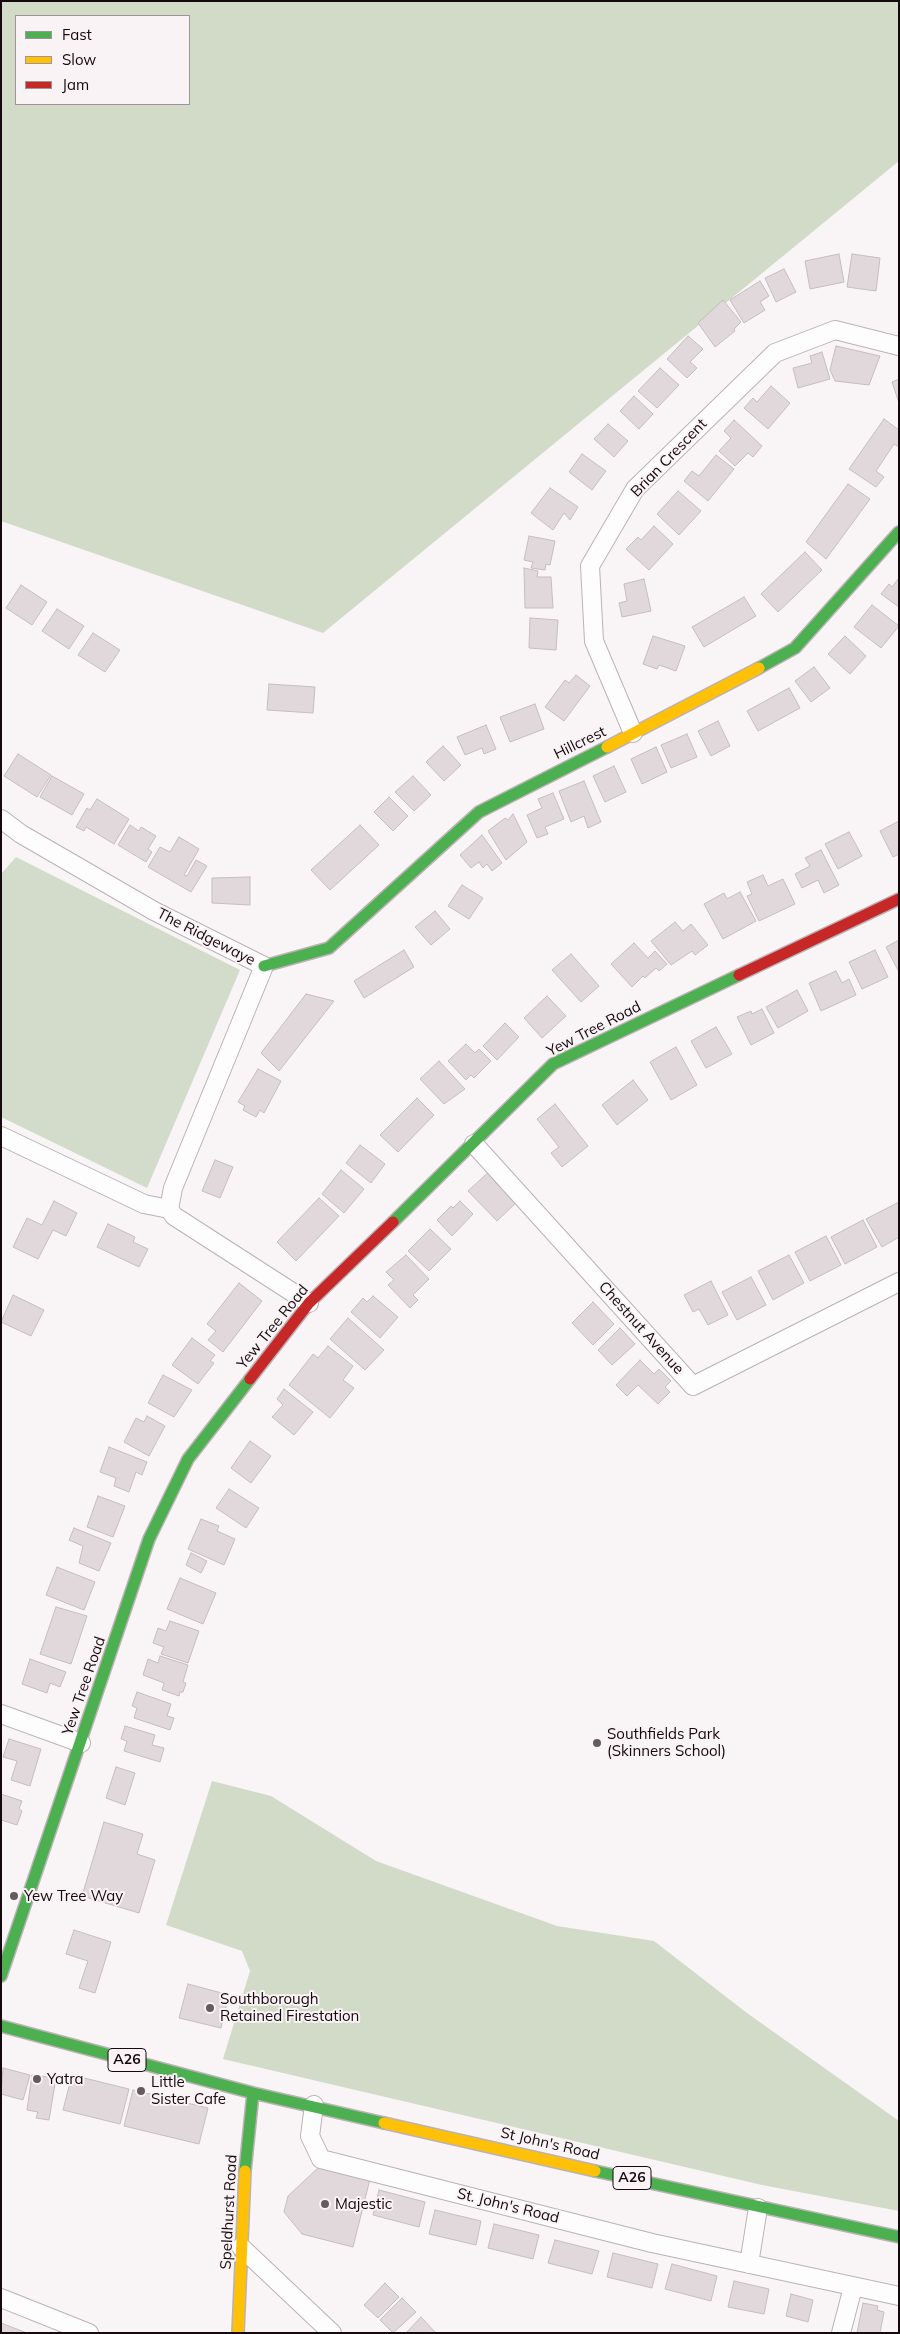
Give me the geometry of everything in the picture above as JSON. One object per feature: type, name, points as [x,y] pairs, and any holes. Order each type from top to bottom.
[{"type":"main road","name":"Hillcrest","points":[[264,966],[329,948],[479,812],[795,648],[899,532]]},
{"type":"main road","name":"Yew Tree Road","points":[[1,1976],[149,1539],[188,1459],[309,1303],[474,1144],[553,1064],[899,899]]},
{"type":"main road","name":"A26","points":[[1,2026],[253,2093]]},
{"type":"main road","name":"St John's Road","points":[[253,2093],[314,2105],[758,2208],[899,2236]]},
{"type":"main road","name":"Speldhurst Road","points":[[238,2333],[244,2174],[253,2093]]},
{"type":"street","name":"Brian Crescent","points":[[632,733],[594,641],[590,566],[635,489],[775,353],[835,330],[899,346]]},
{"type":"street","name":"The Ridgewaye","points":[[1,819],[21,834],[154,911],[264,966],[174,1188],[170,1209]]},
{"type":"street","points":[[1,1136],[144,1204],[170,1209],[174,1216],[309,1303]]},
{"type":"street","name":"Chestnut Avenue","points":[[474,1144],[693,1386],[899,1282]]},
{"type":"street","points":[[1,1714],[81,1743]]},
{"type":"street","name":"St. John's Road","points":[[314,2105],[310,2136],[321,2159],[652,2243],[899,2296]]},
{"type":"street","points":[[749,2264],[758,2208]]},
{"type":"street","points":[[241,2247],[332,2333]]},
{"type":"street","points":[[842,2333],[853,2287]]},
{"type":"street","points":[[1,2298],[89,2333]]},
{"type":"green space","points":[[1,1],[899,1],[899,161],[323,633],[1,521]]},
{"type":"green space","points":[[16,857],[240,970],[147,1188],[1,1117],[1,874]]},
{"type":"green space","points":[[212,1781],[271,1796],[376,1861],[557,1926],[654,1941],[747,2013],[899,2121],[899,2211],[762,2185],[223,2059],[250,1971],[242,1951],[166,1925]]},
{"type":"building","points":[[839,254],[844,282],[810,289],[805,261]]},
{"type":"building","points":[[852,254],[880,258],[876,291],[847,287]]},
{"type":"building","points":[[784,269],[796,292],[776,302],[765,278]]},
{"type":"building","points":[[760,281],[769,296],[760,302],[765,310],[744,323],[730,300]]},
{"type":"building","points":[[723,300],[741,322],[734,329],[735,331],[715,347],[698,323]]},
{"type":"building","points":[[688,336],[703,349],[690,362],[697,368],[687,378],[667,359]]},
{"type":"building","points":[[836,346],[880,356],[869,385],[835,381],[830,370]]},
{"type":"building","points":[[822,352],[830,379],[798,388],[793,368],[812,363],[810,356]]},
{"type":"building","points":[[660,368],[679,385],[657,408],[638,391]]},
{"type":"building","points":[[899,379],[899,403],[892,382]]},
{"type":"building","points":[[771,386],[790,403],[768,429],[744,408],[753,398],[757,402]]},
{"type":"building","points":[[634,396],[653,414],[639,429],[620,411]]},
{"type":"building","points":[[884,419],[899,430],[899,447],[894,444],[876,471],[884,477],[876,487],[849,469]]},
{"type":"building","points":[[734,420],[762,446],[753,457],[748,453],[735,466],[719,451],[731,438],[724,431]]},
{"type":"building","points":[[608,424],[628,441],[614,457],[594,439]]},
{"type":"building","points":[[582,454],[606,471],[592,490],[569,472]]},
{"type":"building","points":[[716,455],[734,469],[708,501],[684,481],[692,471],[699,476]]},
{"type":"building","points":[[848,484],[870,499],[826,559],[806,542]]},
{"type":"building","points":[[550,488],[578,507],[570,520],[564,513],[553,530],[531,513]]},
{"type":"building","points":[[678,491],[701,511],[679,535],[657,514]]},
{"type":"building","points":[[654,526],[673,544],[649,570],[626,549],[638,537],[641,540]]},
{"type":"building","points":[[529,536],[555,541],[550,565],[546,564],[545,570],[531,568],[533,562],[524,560]]},
{"type":"building","points":[[805,552],[822,570],[778,612],[761,594]]},
{"type":"building","points":[[524,568],[538,571],[537,577],[551,577],[553,608],[525,608]]},
{"type":"building","points":[[899,578],[899,607],[881,594],[889,584],[892,587]]},
{"type":"building","points":[[644,579],[651,611],[622,617],[619,603],[627,601],[624,584]]},
{"type":"building","points":[[21,585],[47,602],[32,625],[6,608]]},
{"type":"building","points":[[744,597],[756,616],[704,647],[692,627]]},
{"type":"building","points":[[872,605],[899,626],[881,648],[854,627]]},
{"type":"building","points":[[57,609],[84,626],[69,649],[42,631]]},
{"type":"building","points":[[530,618],[558,620],[556,650],[529,648]]},
{"type":"building","points":[[93,633],[120,650],[105,672],[78,655]]},
{"type":"building","points":[[653,636],[685,646],[676,671],[659,665],[657,669],[643,664]]},
{"type":"building","points":[[845,636],[866,656],[850,674],[828,654]]},
{"type":"building","points":[[814,667],[830,688],[811,702],[795,681]]},
{"type":"building","points":[[576,675],[590,686],[564,721],[545,707],[565,680],[569,683]]},
{"type":"building","points":[[269,684],[315,687],[313,713],[267,710]]},
{"type":"building","points":[[789,688],[800,708],[758,731],[747,711]]},
{"type":"building","points":[[535,704],[544,729],[510,742],[500,717]]},
{"type":"building","points":[[718,721],[730,746],[711,756],[698,731]]},
{"type":"building","points":[[486,725],[496,749],[484,754],[482,748],[465,755],[457,737]]},
{"type":"building","points":[[687,734],[697,757],[671,768],[661,745]]},
{"type":"building","points":[[443,746],[461,765],[444,781],[426,762]]},
{"type":"building","points":[[656,747],[667,772],[642,784],[631,759]]},
{"type":"building","points":[[18,754],[51,775],[37,797],[4,776]]},
{"type":"building","points":[[614,766],[626,792],[605,802],[593,776]]},
{"type":"building","points":[[52,776],[84,794],[72,815],[40,797]]},
{"type":"building","points":[[413,776],[431,795],[414,811],[395,792]]},
{"type":"building","points":[[584,781],[601,822],[588,828],[584,816],[571,822],[559,791]]},
{"type":"building","points":[[553,793],[564,819],[545,827],[548,834],[537,838],[527,815],[542,808],[538,799]]},
{"type":"building","points":[[389,797],[408,816],[393,831],[374,812]]},
{"type":"building","points":[[97,799],[129,819],[114,844],[86,827],[84,831],[76,827],[87,808],[90,810]]},
{"type":"building","points":[[513,814],[527,842],[506,860],[488,831],[505,818],[508,820]]},
{"type":"building","points":[[899,821],[899,854],[893,857],[880,831]]},
{"type":"building","points":[[130,825],[139,831],[141,827],[156,836],[148,849],[152,852],[146,862],[118,845]]},
{"type":"building","points":[[360,825],[379,845],[330,890],[311,870]]},
{"type":"building","points":[[849,832],[862,856],[838,869],[825,844]]},
{"type":"building","points":[[482,835],[502,863],[492,871],[487,864],[483,868],[479,862],[471,868],[460,855]]},
{"type":"building","points":[[179,837],[199,849],[184,875],[187,876],[196,860],[207,866],[191,892],[148,867],[160,847],[170,852]]},
{"type":"building","points":[[821,850],[839,885],[824,893],[818,880],[802,888],[795,874],[810,866],[805,858]]},
{"type":"building","points":[[763,875],[768,886],[783,879],[795,904],[759,921],[747,896],[752,894],[747,882]]},
{"type":"building","points":[[250,877],[250,905],[212,903],[212,878]]},
{"type":"building","points":[[462,885],[483,898],[469,919],[448,906]]},
{"type":"building","points":[[740,892],[756,921],[723,939],[704,904],[724,893],[727,899]]},
{"type":"building","points":[[435,911],[450,929],[431,945],[415,927]]},
{"type":"building","points":[[675,922],[683,931],[691,924],[708,945],[695,955],[692,951],[671,965],[651,941]]},
{"type":"building","points":[[899,940],[899,972],[886,947]]},
{"type":"building","points":[[634,943],[648,958],[655,951],[667,964],[659,971],[656,968],[645,978],[643,976],[632,987],[611,964]]},
{"type":"building","points":[[404,950],[414,967],[364,998],[354,981]]},
{"type":"building","points":[[875,950],[888,977],[862,989],[849,962]]},
{"type":"building","points":[[571,954],[599,986],[581,1002],[552,970]]},
{"type":"building","points":[[836,971],[842,983],[849,979],[856,995],[821,1011],[809,983]]},
{"type":"building","points":[[797,990],[808,1011],[778,1028],[766,1007]]},
{"type":"building","points":[[306,994],[334,1001],[279,1071],[261,1053]]},
{"type":"building","points":[[547,996],[566,1016],[542,1038],[524,1018]]},
{"type":"building","points":[[762,1009],[774,1033],[751,1045],[737,1017],[751,1011],[752,1014]]},
{"type":"building","points":[[505,1023],[519,1037],[497,1060],[483,1046]]},
{"type":"building","points":[[716,1027],[732,1054],[706,1068],[691,1041]]},
{"type":"building","points":[[466,1044],[475,1053],[479,1049],[491,1061],[474,1078],[471,1075],[466,1080],[448,1061]]},
{"type":"building","points":[[676,1047],[697,1085],[671,1100],[650,1062]]},
{"type":"building","points":[[439,1061],[465,1089],[444,1104],[420,1079]]},
{"type":"building","points":[[258,1069],[281,1081],[264,1113],[260,1110],[256,1117],[243,1110],[245,1106],[238,1102]]},
{"type":"building","points":[[633,1080],[648,1100],[617,1125],[602,1105]]},
{"type":"building","points":[[417,1098],[434,1115],[398,1152],[380,1135]]},
{"type":"building","points":[[555,1104],[588,1146],[562,1167],[551,1153],[559,1147],[537,1119]]},
{"type":"building","points":[[360,1145],[385,1164],[371,1183],[346,1163]]},
{"type":"building","points":[[215,1160],[233,1167],[220,1198],[202,1191]]},
{"type":"building","points":[[493,1168],[521,1198],[497,1221],[468,1191]]},
{"type":"building","points":[[341,1170],[364,1189],[344,1213],[322,1194]]},
{"type":"building","points":[[319,1198],[339,1216],[296,1261],[277,1242]]},
{"type":"building","points":[[54,1201],[77,1213],[66,1236],[53,1230],[38,1259],[13,1247],[27,1218],[42,1225]]},
{"type":"building","points":[[460,1201],[473,1214],[452,1236],[437,1220],[451,1206],[453,1208]]},
{"type":"building","points":[[899,1202],[899,1237],[882,1247],[866,1219]]},
{"type":"building","points":[[863,1220],[877,1247],[845,1264],[831,1237]]},
{"type":"building","points":[[108,1224],[135,1237],[133,1242],[148,1249],[139,1267],[97,1247]]},
{"type":"building","points":[[430,1229],[451,1249],[429,1271],[408,1251]]},
{"type":"building","points":[[826,1236],[841,1265],[810,1281],[795,1252]]},
{"type":"building","points":[[406,1255],[429,1279],[413,1295],[418,1300],[410,1308],[388,1285],[394,1280],[386,1272]]},
{"type":"building","points":[[789,1255],[804,1283],[773,1300],[758,1271]]},
{"type":"building","points":[[751,1277],[766,1305],[737,1320],[722,1292]]},
{"type":"building","points":[[711,1281],[728,1315],[708,1325],[699,1309],[693,1312],[684,1295]]},
{"type":"building","points":[[239,1283],[262,1301],[223,1352],[208,1340],[216,1331],[207,1324]]},
{"type":"building","points":[[13,1295],[44,1310],[31,1336],[1,1322]]},
{"type":"building","points":[[373,1296],[398,1317],[380,1338],[351,1312],[363,1298],[367,1302]]},
{"type":"building","points":[[593,1302],[614,1324],[593,1345],[572,1323]]},
{"type":"building","points":[[348,1318],[384,1350],[365,1370],[330,1339]]},
{"type":"building","points":[[620,1328],[635,1344],[612,1365],[598,1350]]},
{"type":"building","points":[[192,1338],[215,1355],[210,1361],[214,1363],[198,1384],[172,1365]]},
{"type":"building","points":[[328,1346],[353,1366],[343,1380],[354,1388],[330,1418],[289,1385],[313,1354],[318,1358]]},
{"type":"building","points":[[640,1360],[654,1374],[659,1369],[671,1381],[665,1387],[670,1392],[658,1404],[638,1385],[627,1396],[616,1385]]},
{"type":"building","points":[[163,1375],[192,1390],[174,1417],[148,1403]]},
{"type":"building","points":[[284,1389],[313,1412],[294,1435],[272,1417],[283,1405],[277,1399]]},
{"type":"building","points":[[147,1416],[165,1426],[149,1456],[124,1442],[136,1418],[144,1422]]},
{"type":"building","points":[[250,1441],[271,1456],[251,1483],[231,1468]]},
{"type":"building","points":[[109,1447],[147,1462],[142,1475],[136,1472],[129,1492],[114,1486],[116,1478],[100,1472]]},
{"type":"building","points":[[229,1489],[259,1508],[246,1528],[216,1508]]},
{"type":"building","points":[[98,1496],[125,1506],[113,1537],[87,1527]]},
{"type":"building","points":[[201,1519],[219,1526],[217,1531],[235,1539],[224,1565],[188,1549]]},
{"type":"building","points":[[74,1528],[111,1543],[99,1571],[79,1563],[83,1546],[69,1540]]},
{"type":"building","points":[[191,1553],[207,1561],[201,1573],[186,1565]]},
{"type":"building","points":[[57,1567],[95,1582],[84,1610],[46,1595]]},
{"type":"building","points":[[180,1578],[216,1593],[203,1624],[167,1609]]},
{"type":"building","points":[[56,1607],[87,1616],[71,1664],[40,1654]]},
{"type":"building","points":[[170,1621],[199,1631],[188,1663],[161,1654],[164,1647],[153,1643],[158,1628],[166,1631]]},
{"type":"building","points":[[160,1656],[188,1665],[183,1682],[186,1683],[183,1692],[180,1692],[179,1696],[162,1690],[164,1683],[143,1675],[148,1659],[158,1663]]},
{"type":"building","points":[[30,1659],[66,1672],[60,1687],[50,1683],[47,1693],[22,1684]]},
{"type":"building","points":[[137,1692],[171,1704],[167,1716],[174,1718],[170,1730],[134,1718],[137,1708],[132,1706]]},
{"type":"building","points":[[125,1726],[155,1735],[152,1745],[164,1748],[160,1762],[124,1751],[127,1741],[121,1739]]},
{"type":"building","points":[[9,1739],[41,1749],[30,1786],[11,1780],[17,1761],[3,1757]]},
{"type":"building","points":[[116,1767],[135,1773],[125,1805],[106,1798]]},
{"type":"building","points":[[1,1794],[22,1801],[19,1809],[22,1811],[17,1825],[1,1820]]},
{"type":"building","points":[[104,1822],[143,1834],[137,1854],[155,1860],[139,1913],[82,1896]]},
{"type":"building","points":[[74,1930],[111,1942],[95,1993],[79,1988],[88,1961],[66,1954]]},
{"type":"building","points":[[188,1984],[229,1995],[221,2028],[179,2018]]},
{"type":"building","points":[[3,2068],[30,2075],[23,2100],[1,2094]]},
{"type":"building","points":[[32,2075],[56,2078],[49,2120],[36,2118],[38,2112],[27,2110]]},
{"type":"building","points":[[72,2075],[129,2089],[120,2124],[63,2110]]},
{"type":"building","points":[[133,2090],[208,2108],[199,2144],[124,2126]]},
{"type":"building","name":"Majestic","points":[[319,2167],[370,2179],[353,2247],[302,2234],[284,2212],[288,2196]]},
{"type":"building","points":[[379,2190],[425,2202],[419,2227],[373,2215]]},
{"type":"building","points":[[435,2210],[481,2221],[476,2245],[429,2234]]},
{"type":"building","points":[[494,2224],[539,2235],[533,2259],[488,2248]]},
{"type":"building","points":[[555,2240],[599,2251],[592,2274],[548,2263]]},
{"type":"building","points":[[613,2253],[658,2264],[652,2288],[607,2277]]},
{"type":"building","points":[[672,2264],[717,2276],[711,2301],[665,2289]]},
{"type":"building","points":[[734,2281],[769,2289],[764,2314],[728,2307]]},
{"type":"building","points":[[385,2283],[399,2297],[378,2318],[364,2305]]},
{"type":"building","points":[[791,2294],[813,2300],[808,2322],[786,2316]]},
{"type":"building","points":[[402,2298],[416,2312],[393,2333],[380,2320]]},
{"type":"building","points":[[863,2303],[878,2306],[877,2310],[884,2312],[880,2333],[857,2333]]},
{"type":"building","points":[[421,2317],[436,2333],[406,2333]]},
{"type":"building","points":[[1,2323],[27,2333],[1,2333]]},
{"type":"traffic: fast","points":[[759,668],[795,648],[899,532]]},
{"type":"traffic: fast","points":[[264,966],[329,948],[479,812],[607,747]]},
{"type":"traffic: fast","points":[[393,1222],[553,1064],[739,975]]},
{"type":"traffic: fast","points":[[1,1976],[149,1539],[188,1459],[250,1379]]},
{"type":"traffic: fast","points":[[1,2026],[253,2093],[384,2123]]},
{"type":"traffic: fast","points":[[245,2171],[253,2093]]},
{"type":"traffic: fast","points":[[595,2171],[899,2237]]},
{"type":"traffic: slow","points":[[607,747],[759,668]]},
{"type":"traffic: slow","points":[[384,2123],[595,2171]]},
{"type":"traffic: slow","points":[[238,2333],[245,2171]]},
{"type":"traffic: jam","points":[[739,975],[899,899]]},
{"type":"traffic: jam","points":[[250,1379],[309,1303],[393,1222]]},
{"type":"place","name":"Southfields Park (Skinners School)","points":[[597,1743]]},
{"type":"place","name":"Yew Tree Way","points":[[14,1896]]},
{"type":"place","name":"Southborough Retained Firestation","points":[[210,2008]]},
{"type":"place","name":"Yatra","points":[[37,2079]]},
{"type":"place","name":"Little Sister Cafe","points":[[141,2091]]},
{"type":"place","name":"Majestic","points":[[325,2204]]}]
